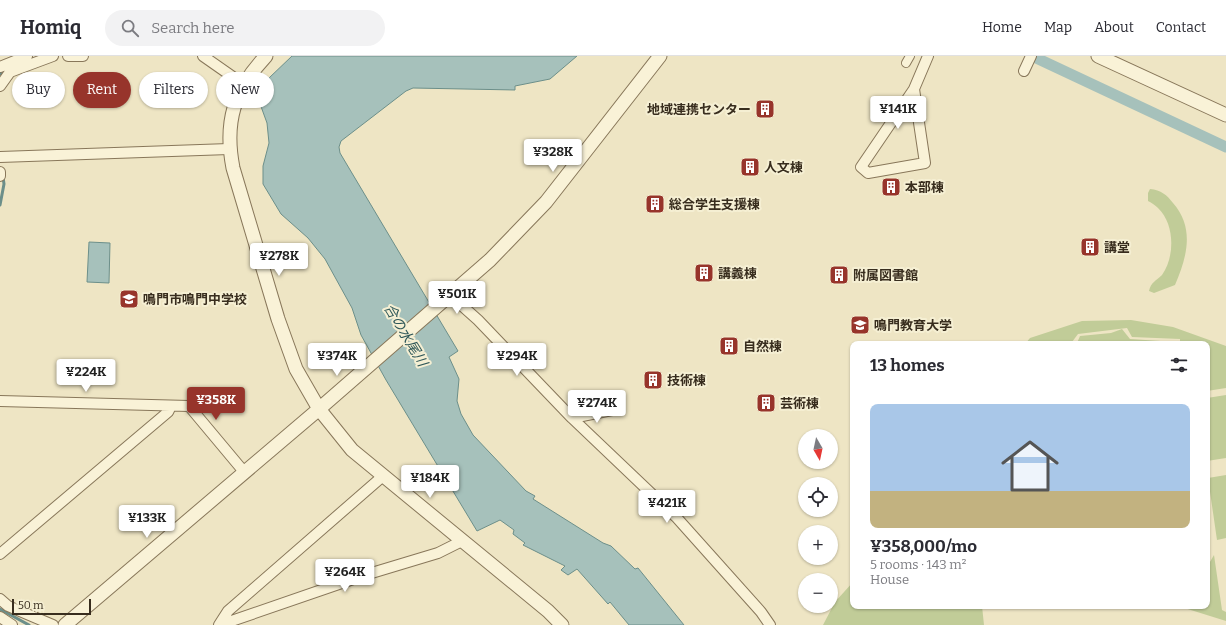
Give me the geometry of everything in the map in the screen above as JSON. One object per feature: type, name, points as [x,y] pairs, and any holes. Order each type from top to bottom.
[{"type":"street","points":[[0,67],[27,56]]},
{"type":"street","points":[[0,86],[10,72],[54,56]]},
{"type":"street","points":[[68,56],[83,56]]},
{"type":"street","points":[[203,56],[226,72]]},
{"type":"street","points":[[253,72],[266,56]]},
{"type":"street","points":[[65,625],[435,310],[490,260],[546,202],[660,56]]},
{"type":"street","points":[[914,89],[926,163],[868,173],[861,167],[914,89],[928,56]]},
{"type":"street","points":[[1098,56],[1226,115]]},
{"type":"street","points":[[233,108],[230,123],[229,149],[233,168],[278,319],[296,369],[319,409],[352,450],[548,611],[562,625]]},
{"type":"street","points":[[0,157],[229,149]]},
{"type":"street","points":[[450,295],[478,320],[572,418],[677,518],[761,612],[770,625]]},
{"type":"street","points":[[0,402],[189,406],[244,472]]},
{"type":"street","points":[[0,554],[168,412],[171,406]]},
{"type":"street","points":[[572,418],[617,409]]},
{"type":"street","points":[[219,625],[228,611],[383,476]]},
{"type":"street","points":[[219,625],[366,575],[438,553],[462,541]]},
{"type":"street","points":[[0,599],[8,606],[53,625]]},
{"type":"street","points":[[0,618],[12,625]]},
{"type":"green space","points":[[1150,189],[1166,195],[1180,213],[1184,222],[1187,243],[1183,264],[1175,285],[1154,293],[1149,291],[1152,284],[1162,275],[1166,268],[1171,250],[1171,241],[1168,223],[1164,215],[1157,207],[1148,201],[1148,193]]},
{"type":"green space","points":[[1131,320],[1173,327],[1226,346],[1226,388],[1210,391],[1210,341],[1180,341],[1180,339],[1132,337],[1127,328],[1078,334],[1073,341],[1028,341],[1030,338],[1082,321]]},
{"type":"green space","points":[[1122,329],[1130,339],[1161,341],[1078,341],[1080,336],[1111,333]]},
{"type":"green space","points":[[1226,395],[1226,458],[1210,461],[1210,398]]},
{"type":"green space","points":[[1226,475],[1226,538],[1217,540],[1210,492],[1210,478]]},
{"type":"green space","points":[[1214,555],[1222,610],[1226,612],[1226,621],[1188,609],[1210,609],[1210,562]]},
{"type":"green space","points":[[850,585],[850,609],[982,609],[984,625],[823,625],[829,613],[838,613],[838,599]]},
{"type":"water","name":"合の水尾川","points":[[292,56],[577,56],[550,79],[515,86],[515,90],[413,88],[406,91],[341,141],[339,147],[340,153],[458,351],[449,357],[459,379],[457,401],[461,414],[473,435],[526,491],[535,496],[533,499],[603,543],[611,546],[635,569],[638,568],[684,625],[629,625],[610,602],[608,604],[577,569],[568,575],[561,570],[565,566],[523,545],[525,543],[513,534],[514,530],[500,520],[477,531],[386,380],[361,335],[352,308],[325,259],[308,238],[281,214],[263,184],[263,166],[269,143],[267,123],[262,108],[274,108],[274,73]]},
{"type":"water","points":[[89,242],[110,243],[109,283],[87,282]]},
{"type":"waterway","points":[[1032,56],[1226,147]]},
{"type":"waterway","points":[[0,74],[6,69]]},
{"type":"waterway","points":[[0,205],[4,184],[3,177]]},
{"type":"waterway","points":[[0,609],[29,625]]},
{"type":"place","name":"地域連携センター","points":[[765,109]]},
{"type":"place","name":"人文棟","points":[[750,167]]},
{"type":"place","name":"本部棟","points":[[891,187]]},
{"type":"place","name":"総合学生支援棟","points":[[655,204]]},
{"type":"place","name":"講堂","points":[[1090,247]]},
{"type":"place","name":"講義棟","points":[[704,273]]},
{"type":"place","name":"附属図書館","points":[[839,275]]},
{"type":"place","name":"鳴門市鳴門中学校","points":[[129,299]]},
{"type":"place","name":"鳴門教育大学","points":[[860,325]]},
{"type":"place","name":"自然棟","points":[[729,346]]},
{"type":"place","name":"技術棟","points":[[653,380]]},
{"type":"place","name":"芸術棟","points":[[766,403]]}]
